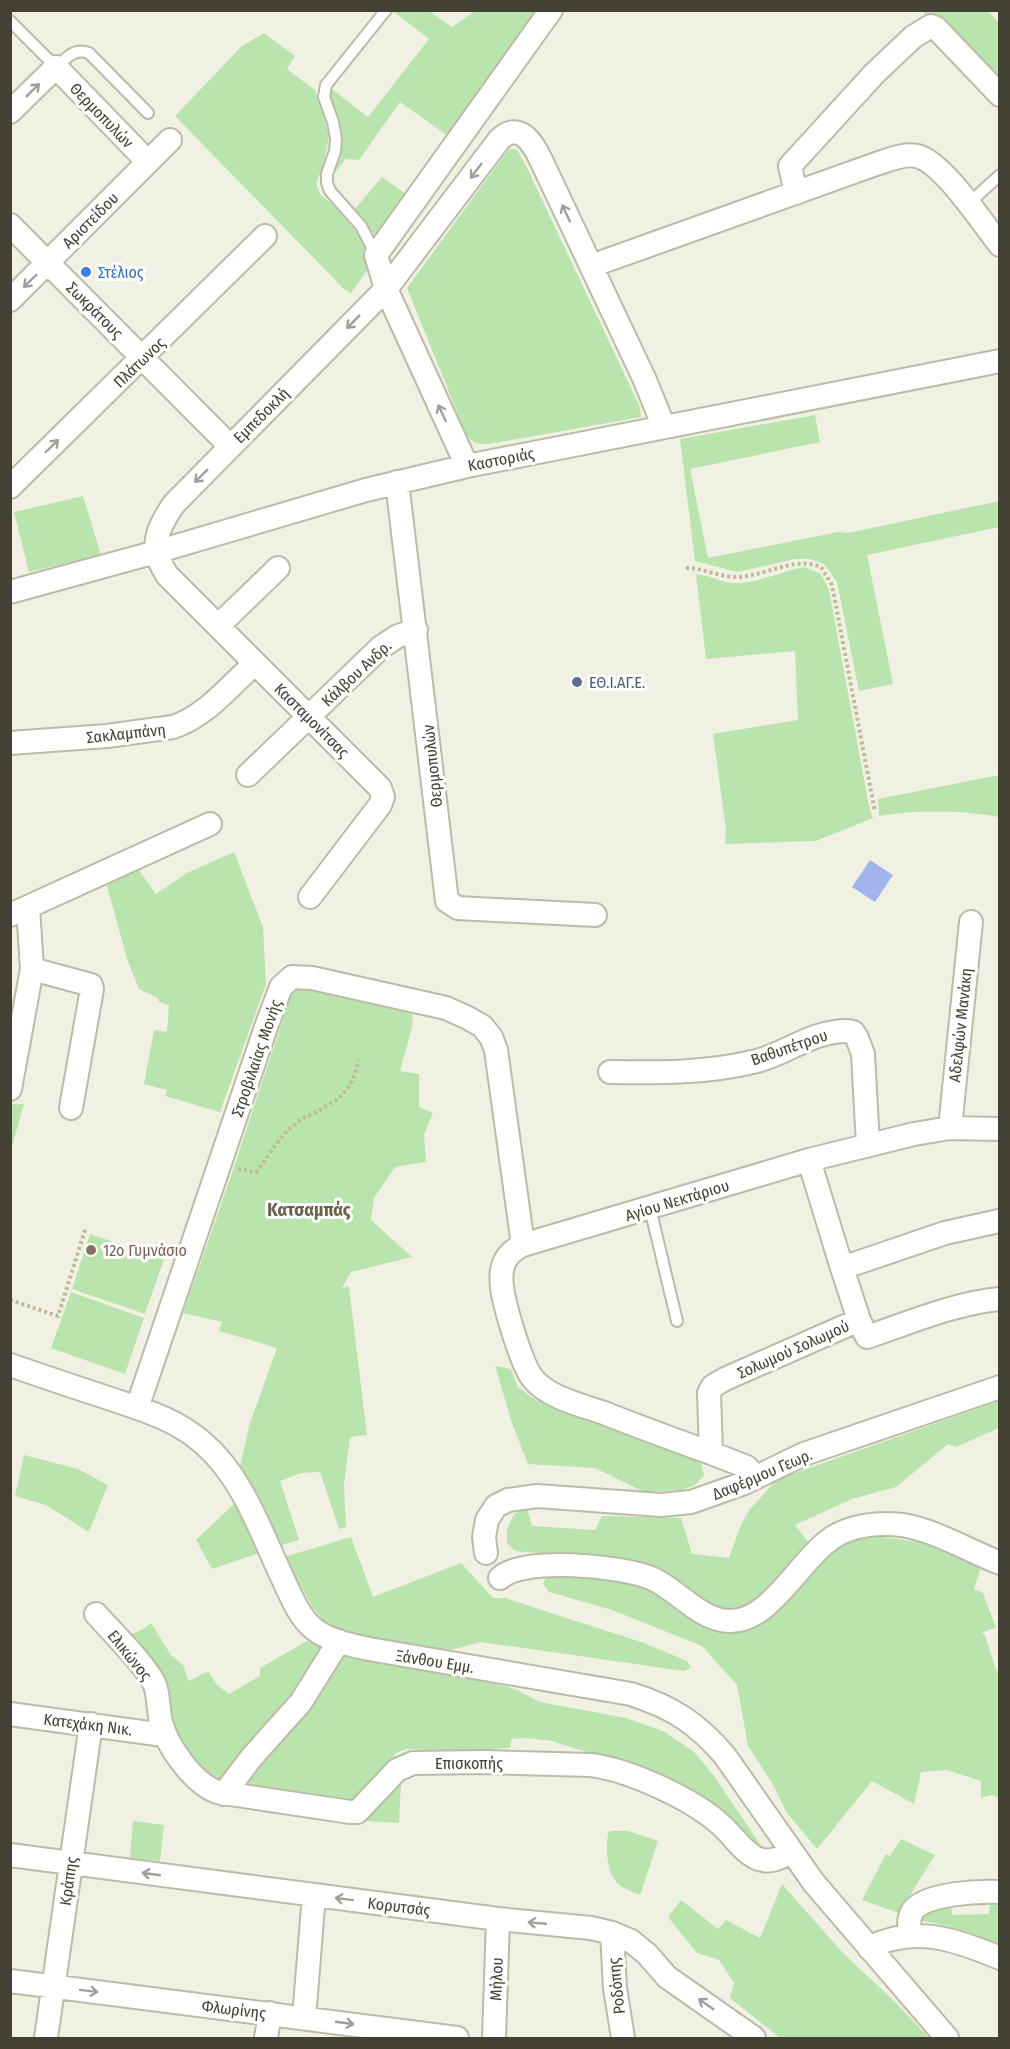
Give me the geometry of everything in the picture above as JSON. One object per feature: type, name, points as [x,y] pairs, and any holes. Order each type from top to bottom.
[{"type":"street","points":[[466,466],[386,289],[376,255],[551,10]]},
{"type":"street","points":[[796,193],[790,166],[874,74],[913,37],[930,26],[936,28],[999,95]]},
{"type":"street","points":[[10,112],[56,68]]},
{"type":"street","name":"Θερμοπυλών","points":[[56,68],[148,162]]},
{"type":"street","name":"Εμπεδοκλή","points":[[156,552],[158,535],[165,517],[174,504],[386,289],[499,140],[507,133],[516,132],[527,138],[536,151],[591,266]]},
{"type":"street","name":"Αριστείδου","points":[[10,300],[170,140]]},
{"type":"street","points":[[664,427],[652,395],[591,266],[894,158],[915,156],[924,158],[943,173],[999,245]]},
{"type":"street","name":"Σωκράτους","points":[[10,225],[230,446]]},
{"type":"street","name":"Πλάτωνος","points":[[10,487],[265,236]]},
{"type":"street","name":"Καστοριάς","points":[[10,592],[397,482],[466,466],[999,361]]},
{"type":"street","name":"Θερμοπυλών","points":[[397,482],[447,901],[458,908],[595,915]]},
{"type":"street","name":"Κασταμονίτσας","points":[[156,552],[168,575],[380,788],[384,797],[380,806],[310,897]]},
{"type":"street","points":[[218,626],[278,568]]},
{"type":"street","name":"Κάλβου Ανδρ.","points":[[248,775],[381,647],[393,639],[416,630]]},
{"type":"street","name":"Σακλαμπάνη","points":[[10,743],[106,736],[183,724],[203,711],[255,663]]},
{"type":"street","points":[[10,1089],[32,969],[19,911],[210,824]]},
{"type":"street","name":"Αδελφών Μανάκη","points":[[950,1128],[971,922]]},
{"type":"street","points":[[32,969],[92,985],[72,1108]]},
{"type":"street","name":"Στροβιλαίας Μονής","points":[[137,1408],[266,1027],[281,987],[296,976],[430,1003],[474,1021],[488,1032],[494,1045],[523,1245]]},
{"type":"street","name":"Βαθυπέτρου","points":[[610,1072],[670,1073],[707,1070],[754,1062],[810,1037],[848,1030],[853,1032],[857,1038],[862,1054],[868,1145]]},
{"type":"street","name":"Αγίου Νεκτάριου","points":[[711,1453],[549,1392],[535,1382],[527,1370],[502,1290],[500,1276],[508,1254],[523,1245],[809,1160],[928,1130],[999,1129]]},
{"type":"street","points":[[809,1160],[859,1320]]},
{"type":"street","points":[[842,1268],[945,1233],[999,1223],[999,1201]]},
{"type":"street","name":"Σολωμού Σολωμού","points":[[711,1453],[708,1398],[713,1386],[746,1369],[859,1320],[867,1337],[934,1315],[999,1299]]},
{"type":"street","name":"Ξάνθου Εμμ.","points":[[10,1365],[137,1408],[177,1424],[203,1442],[215,1454],[245,1498],[290,1595],[314,1629],[339,1641],[387,1653],[610,1690],[663,1705],[690,1721],[714,1743],[735,1770],[814,1883],[947,2038]]},
{"type":"street","name":"Δαφέρμου Γεωρ.","points":[[486,1553],[484,1537],[487,1520],[496,1506],[508,1500],[537,1496],[643,1504],[676,1504],[711,1497],[804,1454],[999,1388]]},
{"type":"street","points":[[711,1453],[747,1467],[755,1477]]},
{"type":"street","points":[[500,1578],[520,1567],[549,1565],[626,1572],[650,1578],[711,1617],[734,1622],[744,1621],[755,1615],[826,1542],[839,1533],[855,1528],[882,1524],[912,1527],[999,1563]]},
{"type":"street","name":"Ελικώνος","points":[[96,1614],[155,1685],[164,1735]]},
{"type":"street","points":[[225,1794],[251,1758],[301,1702],[339,1641]]},
{"type":"street","name":"Κατεχάκη Νικ.","points":[[10,1714],[164,1735]]},
{"type":"street","name":"Κράπης","points":[[46,2038],[91,1724]]},
{"type":"street","name":"Επισκοπής","points":[[164,1735],[193,1777],[204,1786],[225,1794],[350,1812],[357,1812],[397,1770],[413,1763],[581,1764],[605,1767],[629,1774],[675,1795],[714,1819],[763,1861],[774,1860],[791,1852]]},
{"type":"street","name":"Κορυτσάς","points":[[10,1855],[498,1919],[572,1926],[612,1933],[632,1941],[667,1977],[754,2038]]},
{"type":"street","points":[[909,1936],[911,1913],[923,1903],[949,1895],[999,1892]]},
{"type":"street","points":[[304,2018],[314,1895]]},
{"type":"street","name":"Μήλου","points":[[494,2038],[498,1919]]},
{"type":"street","name":"Ροδόπης","points":[[612,1933],[615,1988],[623,2038]]},
{"type":"street","points":[[869,1948],[891,1938],[933,1936],[999,1958]]},
{"type":"street","name":"Φλωρίνης","points":[[10,1981],[457,2038]]},
{"type":"street","points":[[266,2038],[270,2013]]},
{"type":"lane","points":[[376,255],[361,226],[330,191],[327,183],[327,174],[335,151],[336,139],[324,97],[326,85],[386,10]]},
{"type":"lane","points":[[10,21],[56,68],[76,51],[86,52],[148,113]]},
{"type":"lane","points":[[967,204],[999,175]]},
{"type":"lane","points":[[650,1208],[677,1321]]},
{"type":"path","points":[[686,568],[702,569],[735,577],[753,575],[805,562],[821,567],[832,585],[875,812]]},
{"type":"path","points":[[220,1165],[256,1172],[274,1147],[298,1121],[315,1113],[348,1091],[356,1076],[359,1060]]},
{"type":"path","points":[[10,1300],[58,1316],[86,1227]]},
{"type":"path","points":[[74,1235],[82,1238]]},
{"type":"green space","points":[[393,11],[429,11],[452,27],[475,11],[540,11],[451,138],[400,102],[359,160],[346,159],[332,176],[333,107],[330,97],[332,89],[368,117],[429,39]]},
{"type":"green space","points":[[922,11],[988,11],[999,23],[999,85]]},
{"type":"green space","points":[[264,33],[295,56],[287,69],[315,90],[329,136],[324,164],[316,183],[320,194],[335,207],[361,238],[373,262],[351,293],[344,289],[175,116],[242,46]]},
{"type":"green space","points":[[508,150],[517,150],[528,170],[640,407],[641,417],[486,444],[473,441],[466,434],[407,288]]},
{"type":"green space","points":[[382,177],[406,194],[381,234],[375,235],[355,209]]},
{"type":"green space","points":[[815,415],[820,442],[690,469],[708,558],[838,532],[848,533],[999,501],[999,527],[867,555],[893,684],[859,691],[837,582],[824,564],[810,559],[795,559],[737,572],[695,561],[680,439]]},
{"type":"green space","points":[[83,496],[101,555],[29,572],[14,512]]},
{"type":"green space","points":[[804,567],[821,574],[829,590],[873,818],[816,841],[725,844],[726,830],[713,734],[798,720],[795,651],[706,659],[696,574],[741,583]]},
{"type":"green space","points":[[999,775],[999,817],[939,812],[879,816],[878,799]]},
{"type":"green space","points":[[234,852],[263,927],[266,984],[220,1112],[165,1096],[167,1090],[144,1084],[154,1030],[167,1032],[169,1005],[159,1002],[158,998],[139,989],[128,962],[105,879],[135,865],[156,894],[187,873]]},
{"type":"green space","points":[[299,986],[411,1007],[413,1023],[400,1071],[419,1074],[419,1107],[433,1113],[424,1134],[426,1162],[395,1167],[374,1198],[371,1220],[412,1257],[351,1272],[342,1288],[349,1287],[367,1435],[350,1437],[344,1484],[346,1527],[339,1529],[320,1472],[301,1473],[280,1481],[299,1540],[279,1546],[240,1466],[250,1423],[277,1348],[219,1331],[222,1322],[183,1313],[292,992]]},
{"type":"green space","points":[[10,1104],[24,1104],[11,1150]]},
{"type":"green space","points":[[90,1234],[164,1259],[145,1314],[72,1289]]},
{"type":"green space","points":[[71,1292],[144,1318],[125,1374],[51,1348]]},
{"type":"green space","points":[[495,1366],[511,1369],[518,1387],[536,1400],[698,1461],[702,1465],[704,1476],[695,1485],[682,1490],[644,1492],[595,1468],[528,1464],[513,1426]]},
{"type":"green space","points":[[999,1401],[999,1428],[956,1447],[948,1444],[896,1487],[852,1499],[795,1525],[813,1548],[781,1583],[735,1616],[580,1557],[515,1551],[507,1543],[507,1529],[514,1514],[527,1508],[532,1526],[595,1530],[602,1516],[681,1518],[692,1554],[729,1558],[746,1514],[775,1480]]},
{"type":"green space","points":[[24,1455],[78,1469],[108,1485],[89,1532],[46,1505],[15,1496]]},
{"type":"green space","points":[[235,1503],[259,1553],[212,1569],[196,1540]]},
{"type":"green space","points":[[862,1536],[907,1540],[944,1549],[972,1562],[980,1570],[974,1589],[983,1593],[996,1628],[982,1632],[999,1678],[999,1798],[992,1795],[981,1798],[981,1781],[947,1770],[921,1772],[914,1804],[872,1781],[817,1849],[787,1813],[772,1783],[748,1746],[737,1685],[702,1646],[612,1610],[549,1592],[543,1584],[547,1575],[631,1578],[723,1626],[836,1545]]},
{"type":"green space","points":[[351,1537],[373,1597],[461,1563],[493,1598],[505,1598],[644,1643],[687,1661],[691,1668],[684,1671],[481,1642],[447,1651],[355,1639],[326,1623],[313,1608],[284,1557]]},
{"type":"green space","points":[[151,1623],[171,1655],[183,1665],[189,1681],[208,1671],[217,1685],[229,1694],[260,1676],[260,1668],[307,1641],[327,1648],[322,1658],[222,1786],[198,1774],[126,1637]]},
{"type":"green space","points":[[356,1655],[479,1679],[515,1689],[540,1702],[626,1718],[665,1732],[694,1752],[714,1776],[761,1848],[753,1845],[749,1837],[709,1804],[626,1761],[552,1741],[525,1738],[511,1739],[510,1748],[451,1751],[407,1749],[396,1753],[357,1802],[238,1790],[337,1661],[344,1656]]},
{"type":"green space","points":[[401,1781],[399,1823],[364,1821],[364,1812]]},
{"type":"green space","points":[[133,1821],[164,1825],[160,1861],[130,1858]]},
{"type":"green space","points":[[628,1831],[658,1841],[640,1895],[618,1884],[611,1873],[607,1846],[608,1833]]},
{"type":"green space","points":[[901,1839],[935,1855],[899,1913],[862,1900],[886,1854],[890,1856]]},
{"type":"green space","points":[[782,1884],[842,1952],[929,2038],[780,2038],[730,1998],[734,1983],[719,1960],[697,1953],[668,1917],[681,1900],[718,1929],[726,1920],[760,1938]]},
{"type":"green space","points":[[951,1902],[952,1915],[989,1914],[990,1905],[999,1905],[999,1944],[952,1927],[915,1919]]},
{"type":"water","points":[[870,860],[893,875],[875,902],[852,887]]},
{"type":"place","name":"Στέλιος","points":[[86,272]]},
{"type":"place","name":"ΕΘ.Ι.ΑΓ.Ε.","points":[[577,682]]},
{"type":"place","name":"12o Γυμνάσιο","points":[[91,1250]]},
{"type":"district","name":"Κατσαμπάς","points":[[309,1210]]}]
